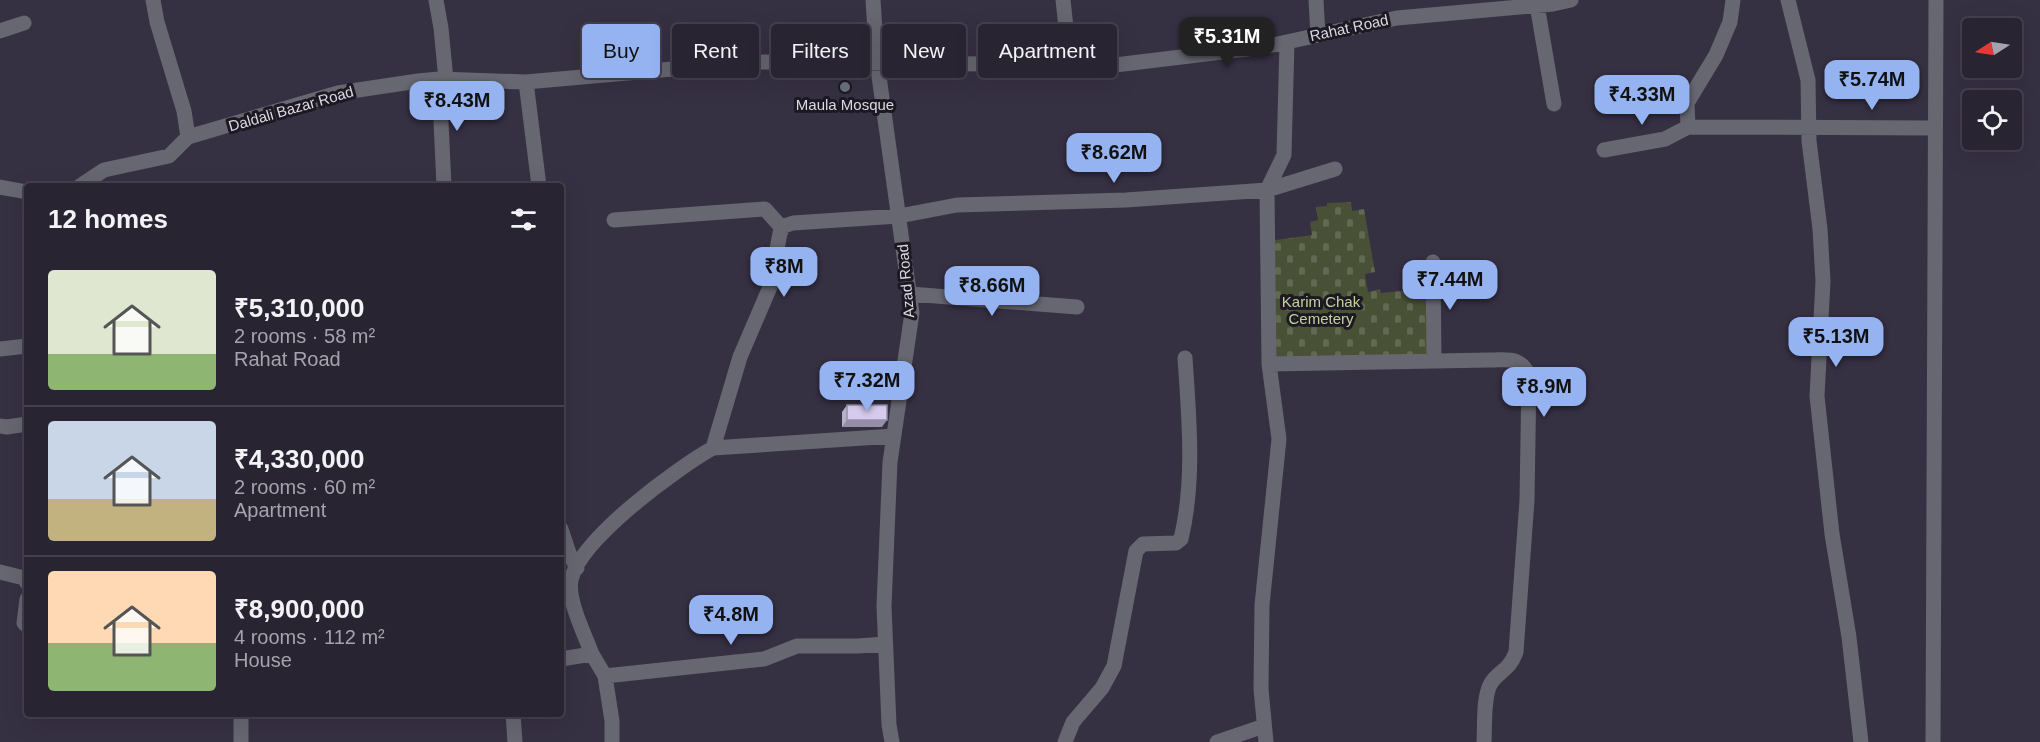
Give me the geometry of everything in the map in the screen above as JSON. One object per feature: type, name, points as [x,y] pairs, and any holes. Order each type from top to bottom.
[{"type":"street","points":[[153,0],[157,22],[184,111],[188,137]]},
{"type":"street","points":[[436,0],[441,28],[444,183]]},
{"type":"street","name":"Azad Road","points":[[873,0],[877,62],[912,313],[890,462],[884,595],[889,725],[892,742]]},
{"type":"street","points":[[1063,0],[1066,24]]},
{"type":"street","points":[[1316,0],[1318,35]]},
{"type":"street","points":[[1688,127],[1687,103],[1716,56],[1730,22],[1733,0]]},
{"type":"street","points":[[1788,0],[1808,80],[1812,177],[1820,229],[1823,281],[1817,396],[1832,534],[1849,637],[1861,742]]},
{"type":"street","points":[[1933,742],[1936,0]]},
{"type":"street","name":"Rahat Road","points":[[1117,65],[1264,47],[1396,18],[1565,1]]},
{"type":"street","points":[[1537,5],[1554,104]]},
{"type":"street","points":[[0,31],[24,23]]},
{"type":"street","points":[[1266,742],[1260,689],[1262,605],[1280,439],[1269,364],[1267,190],[1284,155],[1287,42]]},
{"type":"street","name":"Daldali Bazar Road","points":[[84,183],[104,170],[169,156],[188,137],[338,93],[442,80],[526,82],[751,62],[877,62]]},
{"type":"street","name":"Rahat Road","points":[[877,62],[978,63]]},
{"type":"street","points":[[526,82],[539,183]]},
{"type":"street","points":[[1604,150],[1665,139],[1688,127],[1935,128]]},
{"type":"street","points":[[782,228],[793,224],[899,216],[957,205],[1126,200],[1267,190],[1335,169]]},
{"type":"street","points":[[0,187],[24,191]]},
{"type":"street","points":[[614,220],[765,209],[782,228]]},
{"type":"street","points":[[713,448],[741,357],[770,287],[782,228]]},
{"type":"street","points":[[1433,262],[1434,361]]},
{"type":"street","points":[[910,294],[1077,307]]},
{"type":"street","points":[[0,349],[24,346]]},
{"type":"street","points":[[1065,742],[1073,722],[1102,688],[1114,666],[1136,551],[1143,544],[1176,543],[1181,539],[1190,462],[1185,358]]},
{"type":"street","points":[[1269,364],[1516,361],[1524,366],[1529,375],[1527,500],[1516,652],[1512,663],[1490,683],[1487,693],[1484,742]]},
{"type":"street","points":[[0,426],[24,424]]},
{"type":"street","points":[[570,564],[582,558],[600,537],[647,492],[691,460],[713,448],[894,436]]},
{"type":"street","points":[[564,541],[570,564],[572,592],[592,654],[605,676],[612,722],[612,742]]},
{"type":"street","points":[[0,573],[19,577],[24,581]]},
{"type":"street","points":[[605,676],[764,659],[797,646],[885,644]]},
{"type":"street","points":[[564,659],[592,654]]},
{"type":"street","points":[[241,717],[241,742]]},
{"type":"street","points":[[513,717],[515,742]]},
{"type":"street","points":[[1217,742],[1264,726]]},
{"type":"green space","name":"Karim Chak Cemetery","points":[[1351,202],[1352,211],[1364,209],[1375,272],[1365,274],[1368,292],[1380,289],[1381,293],[1410,290],[1408,264],[1433,262],[1434,361],[1269,364],[1268,241],[1312,235],[1310,222],[1318,220],[1316,207],[1327,206],[1327,203]]},
{"type":"building","points":[[847,405],[887,405],[887,420],[847,420]]},
{"type":"place","name":"Maula Mosque","points":[[845,87]]}]
